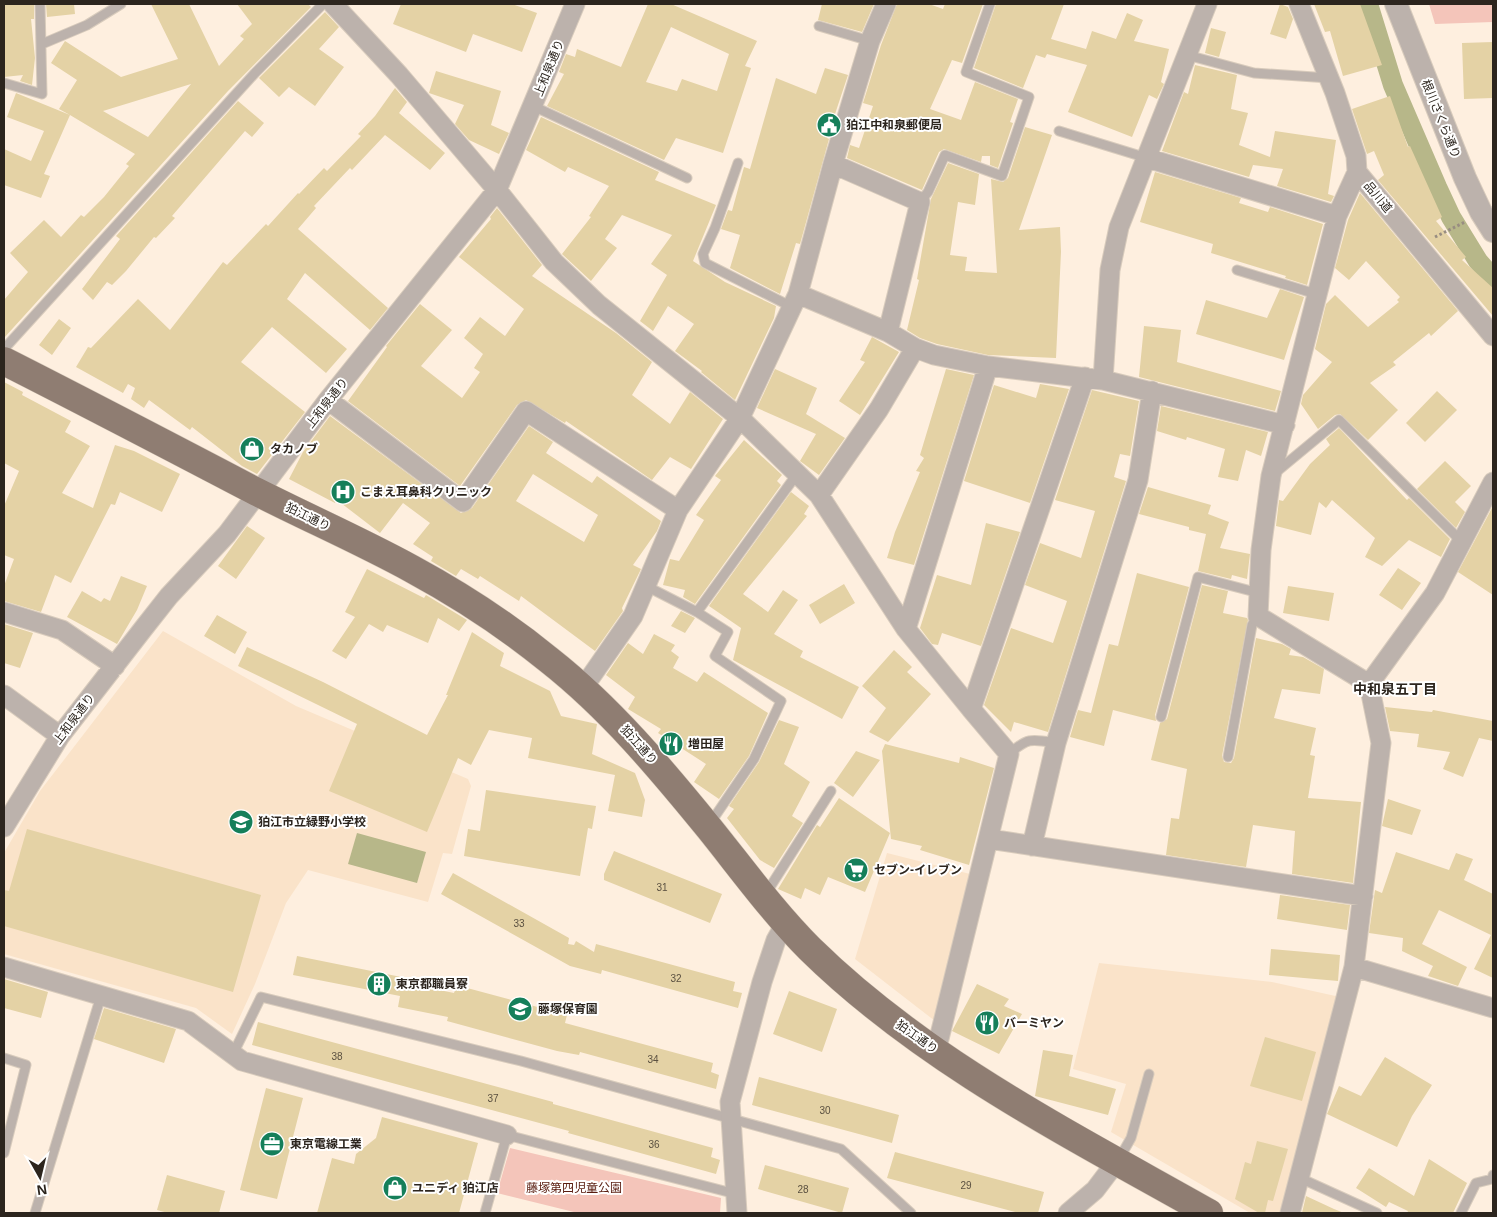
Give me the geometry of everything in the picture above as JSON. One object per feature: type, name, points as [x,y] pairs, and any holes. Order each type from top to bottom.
[{"type":"main road","name":"狛江通り","points":[[4,361],[443,586],[515,634],[583,688],[637,742],[764,897],[830,968],[852,987],[936,1051],[1008,1097],[1209,1213]]},
{"type":"street","points":[[333,4],[399,75],[497,190],[554,262],[599,305],[740,418],[819,495],[906,629],[1009,754],[936,1051]]},
{"type":"street","name":"上和泉通り","points":[[4,827],[60,736],[169,596],[226,534],[259,493],[328,400],[497,190],[575,4]]},
{"type":"street","points":[[583,688],[634,616],[648,587],[678,510],[740,418],[795,300],[870,41],[886,4]]},
{"type":"street","points":[[971,709],[1094,378],[1110,270],[1119,226],[1207,4]]},
{"type":"street","name":"品川道","points":[[1298,4],[1329,78],[1356,156],[1357,172],[1493,336]]},
{"type":"street","name":"根川さくら通り","points":[[1396,4],[1464,178],[1493,231]]},
{"type":"street","points":[[1147,158],[1337,216]]},
{"type":"street","points":[[833,164],[920,202],[888,332]]},
{"type":"street","points":[[1290,1213],[1354,967],[1381,743],[1369,684],[1258,616],[1261,550],[1271,476],[1316,294],[1337,216],[1357,172]]},
{"type":"street","points":[[795,300],[888,332],[915,348],[934,355],[988,366],[1094,378],[1285,425]]},
{"type":"street","points":[[819,495],[879,409],[915,348]]},
{"type":"street","points":[[906,629],[988,366]]},
{"type":"street","points":[[1032,846],[1056,743],[1138,480],[1152,391]]},
{"type":"street","points":[[328,400],[463,502],[526,411],[678,510]]},
{"type":"street","points":[[1369,684],[1435,593],[1493,482]]},
{"type":"street","points":[[4,612],[62,630],[115,666]]},
{"type":"street","points":[[4,696],[60,736]]},
{"type":"street","points":[[989,839],[1362,896]]},
{"type":"street","points":[[737,1213],[730,1102],[762,982],[776,940],[786,922]]},
{"type":"street","points":[[1354,967],[1493,1008]]},
{"type":"street","points":[[4,968],[188,1021],[242,1061],[507,1135]]},
{"type":"street","points":[[1068,1213],[1095,1190],[1117,1161]]},
{"type":"lane","points":[[4,83],[42,94],[40,4]]},
{"type":"lane","points":[[42,44],[87,25],[120,4]]},
{"type":"lane","points":[[4,349],[255,73],[323,4]]},
{"type":"lane","points":[[920,202],[928,192],[944,155],[1002,176],[1029,97],[966,72],[990,4]]},
{"type":"lane","points":[[820,26],[870,41]]},
{"type":"lane","points":[[1187,55],[1254,73],[1329,78]]},
{"type":"lane","points":[[533,106],[687,178]]},
{"type":"lane","points":[[1059,131],[1147,158]]},
{"type":"lane","points":[[738,163],[715,228],[703,254],[705,262],[795,300]]},
{"type":"lane","points":[[1237,270],[1316,294]]},
{"type":"lane","points":[[1271,476],[1339,420],[1461,541]]},
{"type":"lane","points":[[698,612],[797,474]]},
{"type":"lane","points":[[1161,717],[1198,578],[1259,593]]},
{"type":"lane","points":[[648,587],[698,612],[728,632],[715,656],[781,701],[754,759],[708,827]]},
{"type":"lane","points":[[1228,757],[1252,625],[1258,616]]},
{"type":"lane","points":[[1009,754],[1023,741],[1034,739],[1056,743]]},
{"type":"lane","points":[[764,897],[831,791]]},
{"type":"lane","points":[[35,1213],[101,996]]},
{"type":"lane","points":[[233,1054],[261,997],[521,1061],[732,1121],[840,1149],[911,1213]]},
{"type":"lane","points":[[4,1058],[26,1065],[4,1153]]},
{"type":"lane","points":[[1117,1161],[1131,1138],[1149,1074]]},
{"type":"lane","points":[[485,1213],[507,1135],[736,1194]]},
{"type":"lane","points":[[1461,1213],[1476,1183],[1492,1180],[1493,1175]]},
{"type":"lane","points":[[1300,1178],[1377,1213]]},
{"type":"path","points":[[1448,230],[1466,221]]},
{"type":"shaded area","name":"狛江市立緑野小学校","points":[[163,631],[296,706],[468,779],[471,786],[452,854],[443,853],[428,902],[308,870],[286,903],[255,984],[232,1034],[196,1008],[4,954],[4,853],[40,791]]},
{"type":"shaded area","points":[[357,833],[426,852],[417,883],[348,864]]},
{"type":"shaded area","points":[[887,853],[974,875],[935,1021],[855,959]]},
{"type":"shaded area","points":[[1099,963],[1272,982],[1340,997],[1283,1213],[1250,1213],[1111,1132],[1126,1084],[1073,1069]]},
{"type":"green space","points":[[1429,4],[1493,4],[1493,22],[1435,24]]},
{"type":"green space","name":"藤塚第四児童公園","points":[[510,1148],[721,1198],[720,1213],[578,1213],[497,1193]]},
{"type":"building","points":[[4,4],[34,4],[34,19],[31,19],[35,58],[32,85],[20,81],[23,75],[4,77]]},
{"type":"building","points":[[46,4],[74,4],[75,14],[47,17]]},
{"type":"building","points":[[151,4],[189,4],[219,66],[244,39],[240,36],[252,24],[237,4],[308,4],[311,7],[228,91],[4,338],[4,300],[28,272],[10,253],[44,220],[61,237],[81,215],[84,217],[104,197],[129,166],[126,164],[135,154],[59,109],[77,80],[51,63],[65,41],[121,77],[178,59]],"holes":[[[191,84],[148,137],[103,111]]]},
{"type":"building","points":[[401,4],[512,4],[537,13],[522,52],[473,34],[466,52],[393,24]]},
{"type":"building","points":[[648,4],[671,4],[757,41],[745,66],[751,68],[723,153],[676,138],[664,160],[547,106],[564,74],[559,72],[566,54],[575,57],[577,49],[621,67]],"holes":[[[671,27],[729,54],[717,91],[682,79],[677,91],[646,82]]]},
{"type":"building","points":[[822,4],[874,4],[862,32],[818,20]]},
{"type":"building","points":[[897,4],[929,4],[943,9],[945,4],[983,4],[962,63],[952,60],[930,109],[961,120],[975,82],[1018,99],[1010,122],[1013,123],[998,168],[990,165],[990,156],[982,156],[981,162],[944,149],[939,152],[922,190],[847,158],[850,145],[859,148],[873,106],[863,103],[881,45]]},
{"type":"building","points":[[996,4],[1064,4],[1051,39],[1086,49],[1092,31],[1116,39],[1127,13],[1143,20],[1134,41],[1169,49],[1161,82],[1164,84],[1157,99],[1149,95],[1132,137],[1068,112],[1087,65],[1047,54],[1045,58],[1036,55],[1023,88],[974,68]]},
{"type":"building","points":[[1280,4],[1288,7],[1293,19],[1286,39],[1270,34]]},
{"type":"building","points":[[1314,4],[1360,4],[1382,65],[1343,76],[1330,31],[1325,32]]},
{"type":"building","points":[[325,12],[339,27],[319,49],[344,67],[315,106],[289,87],[279,97],[259,78]]},
{"type":"building","points":[[1211,28],[1226,32],[1219,57],[1205,53]]},
{"type":"building","points":[[1493,42],[1493,98],[1464,99],[1462,43]]},
{"type":"building","points":[[1195,65],[1237,75],[1231,109],[1248,113],[1239,145],[1270,157],[1275,131],[1336,140],[1328,194],[1334,196],[1331,202],[1277,186],[1283,169],[1253,165],[1249,177],[1162,151],[1184,92],[1188,94]]},
{"type":"building","points":[[825,68],[848,75],[827,138],[829,139],[800,244],[796,243],[780,294],[730,268],[740,235],[721,229],[728,210],[732,211],[744,167],[750,169],[776,78],[816,94]]},
{"type":"building","points":[[436,71],[501,91],[491,125],[509,133],[499,154],[469,140],[455,124],[464,105],[429,93]]},
{"type":"building","points":[[395,88],[407,102],[399,113],[445,153],[430,170],[385,135],[314,206],[316,208],[298,229],[388,308],[370,330],[305,273],[287,299],[347,349],[326,373],[272,327],[241,362],[305,412],[257,474],[242,466],[192,427],[190,430],[149,400],[144,408],[131,399],[135,388],[128,384],[123,393],[76,367],[88,347],[91,348],[138,299],[170,330],[223,262],[227,265],[266,224],[268,226],[298,193],[324,168],[327,171],[361,136],[358,134],[375,116]]},
{"type":"building","points":[[16,93],[70,115],[44,174],[50,176],[41,198],[4,185],[4,149],[31,161],[44,131],[7,117]]},
{"type":"building","points":[[1390,96],[1408,147],[1410,146],[1442,217],[1436,221],[1466,257],[1462,260],[1493,288],[1493,316],[1378,180],[1384,175],[1374,151],[1367,154],[1352,109]]},
{"type":"building","points":[[238,101],[264,123],[252,137],[245,131],[172,216],[175,218],[156,238],[154,237],[112,285],[107,282],[93,300],[82,289],[120,239],[116,236]]},
{"type":"building","points":[[541,117],[659,172],[655,180],[716,205],[693,261],[725,282],[776,306],[774,318],[735,400],[702,371],[675,351],[694,324],[668,306],[653,331],[640,321],[667,275],[651,264],[672,235],[622,215],[605,239],[617,248],[591,281],[562,254],[591,217],[589,216],[609,186],[568,167],[565,172],[526,150]]},
{"type":"building","points":[[1025,127],[1052,135],[1019,230],[1060,227],[1061,252],[1056,358],[988,355],[937,344],[920,338],[907,330],[919,280],[917,279],[931,199],[948,163],[979,174],[975,205],[958,202],[950,255],[967,257],[965,271],[997,273],[991,179],[1003,182],[1008,178]]},
{"type":"building","points":[[1155,172],[1241,198],[1239,203],[1268,212],[1270,207],[1323,224],[1307,285],[1285,278],[1286,276],[1211,253],[1213,244],[1140,222]]},
{"type":"building","points":[[1360,193],[1458,311],[1431,336],[1429,333],[1393,362],[1396,365],[1370,383],[1398,410],[1368,440],[1340,414],[1335,415],[1318,429],[1301,404],[1303,395],[1332,362],[1315,349],[1326,304],[1335,295],[1368,327],[1399,302],[1397,300],[1400,297],[1366,261],[1349,280],[1335,268],[1348,220]]},
{"type":"building","points":[[497,208],[542,265],[532,276],[616,333],[652,362],[632,395],[670,424],[690,392],[723,419],[691,469],[670,457],[652,480],[566,421],[565,423],[526,400],[517,405],[460,486],[348,401],[386,346],[420,304],[452,330],[421,366],[462,398],[480,372],[474,368],[483,354],[464,338],[480,317],[505,336],[524,309],[459,257],[491,219],[490,217]]},
{"type":"building","points":[[1280,289],[1304,297],[1284,360],[1196,334],[1206,300],[1267,318]]},
{"type":"building","points":[[59,319],[71,328],[52,355],[39,345]]},
{"type":"building","points":[[1144,326],[1181,330],[1177,362],[1281,391],[1275,411],[1139,377]]},
{"type":"building","points":[[872,337],[899,352],[860,415],[839,401],[865,362],[860,360]]},
{"type":"building","points":[[775,369],[817,388],[806,414],[845,438],[819,475],[800,461],[816,434],[757,408]]},
{"type":"building","points":[[946,369],[974,375],[914,565],[887,558],[895,532],[920,472],[916,471],[924,458],[920,455]]},
{"type":"building","points":[[4,382],[23,392],[22,395],[71,421],[65,432],[90,446],[62,493],[93,508],[115,445],[134,451],[180,474],[162,512],[120,492],[115,505],[111,504],[71,583],[55,575],[41,612],[4,601],[4,586],[14,559],[4,555],[4,506],[19,471],[4,463]]},
{"type":"building","points":[[1040,384],[1069,389],[1030,503],[964,481],[994,385],[1036,398]]},
{"type":"building","points":[[1092,390],[1139,401],[1130,456],[1120,454],[1114,477],[1126,481],[1048,732],[1014,722],[1011,732],[984,705],[1011,628],[1053,643],[1067,601],[1025,585],[1040,543],[1081,558],[1095,511],[1055,500]]},
{"type":"building","points":[[1437,391],[1457,410],[1425,442],[1406,423]]},
{"type":"building","points":[[1161,406],[1268,432],[1261,456],[1246,450],[1238,481],[1218,477],[1225,449],[1187,437],[1186,440],[1157,431]]},
{"type":"building","points":[[330,416],[461,513],[472,508],[529,426],[553,442],[546,453],[592,483],[597,476],[661,521],[657,531],[633,565],[641,569],[622,608],[623,611],[595,651],[521,596],[519,601],[480,576],[478,579],[461,569],[456,576],[431,561],[433,557],[413,544],[430,523],[403,503],[380,533],[337,500],[335,503],[289,479],[303,452]],"holes":[[[533,474],[598,515],[584,542],[516,501]]]},
{"type":"building","points":[[1339,428],[1407,500],[1409,498],[1450,539],[1441,557],[1409,540],[1382,566],[1365,557],[1375,538],[1332,500],[1326,508],[1319,502],[1311,535],[1276,526],[1279,500],[1283,501],[1310,464],[1330,445],[1326,439]]},
{"type":"building","points":[[744,440],[782,475],[777,481],[781,485],[695,604],[683,597],[685,590],[663,585],[670,559],[679,561],[704,520],[696,515],[721,480],[715,476]]},
{"type":"building","points":[[1445,461],[1471,486],[1455,502],[1465,512],[1456,528],[1417,489]]},
{"type":"building","points":[[1148,487],[1211,505],[1208,514],[1229,522],[1220,548],[1250,554],[1247,579],[1232,575],[1231,579],[1198,571],[1206,534],[1189,530],[1189,527],[1139,514]]},
{"type":"building","points":[[791,492],[809,506],[804,514],[807,516],[743,594],[768,612],[783,590],[798,600],[774,634],[803,651],[800,657],[859,687],[842,719],[733,660],[741,628],[709,606]]},
{"type":"building","points":[[1493,506],[1493,595],[1458,572]]},
{"type":"building","points":[[986,523],[1020,532],[981,646],[942,633],[938,645],[932,644],[920,628],[937,575],[971,585]]},
{"type":"building","points":[[247,526],[265,538],[236,579],[218,566]]},
{"type":"building","points":[[1398,568],[1421,583],[1402,610],[1379,595]]},
{"type":"building","points":[[367,569],[424,598],[426,595],[467,620],[459,631],[438,618],[428,643],[387,625],[383,632],[369,624],[346,659],[332,651],[355,617],[345,612]]},
{"type":"building","points":[[1137,573],[1189,587],[1155,715],[1156,721],[1113,710],[1104,746],[1070,737],[1078,710],[1091,713],[1109,644],[1118,646]]},
{"type":"building","points":[[121,576],[147,586],[137,610],[117,644],[67,617],[82,591],[101,602],[104,598],[110,601]]},
{"type":"building","points":[[844,584],[855,603],[820,624],[809,605]]},
{"type":"building","points":[[1202,585],[1228,591],[1223,613],[1247,618],[1248,620],[1222,756],[1224,762],[1231,763],[1234,758],[1256,638],[1282,644],[1291,649],[1289,655],[1303,657],[1324,669],[1320,694],[1282,689],[1274,718],[1316,728],[1310,755],[1315,756],[1308,798],[1361,802],[1353,883],[1292,874],[1295,831],[1253,825],[1246,867],[1166,855],[1171,818],[1179,819],[1187,769],[1151,760],[1160,723],[1167,719]]},
{"type":"building","points":[[1288,586],[1334,593],[1329,621],[1283,613]]},
{"type":"building","points":[[681,611],[695,618],[685,633],[671,626]]},
{"type":"building","points":[[217,615],[247,632],[235,654],[204,636]]},
{"type":"building","points":[[4,624],[33,633],[20,668],[4,663]]},
{"type":"building","points":[[472,632],[504,653],[500,666],[550,691],[561,716],[597,724],[592,754],[635,773],[645,800],[642,817],[608,811],[615,775],[528,758],[532,738],[489,730],[471,765],[458,758],[427,832],[329,791],[357,724],[238,666],[247,647],[323,682],[427,735],[448,695],[446,695]]},
{"type":"building","points":[[654,634],[675,645],[671,651],[679,657],[673,668],[697,682],[704,672],[768,713],[749,756],[719,799],[694,782],[706,764],[658,733],[661,729],[628,709],[635,697],[606,675],[628,643],[643,654]]},
{"type":"building","points":[[894,650],[912,667],[907,672],[931,694],[888,742],[869,732],[886,708],[862,686]]},
{"type":"building","points":[[1385,707],[1432,712],[1433,710],[1493,721],[1493,741],[1479,738],[1463,777],[1443,769],[1450,752],[1417,747],[1419,734],[1390,731]]},
{"type":"building","points":[[779,720],[799,727],[784,764],[810,782],[792,816],[803,823],[774,868],[760,860],[727,818],[734,809],[729,806],[759,762]]},
{"type":"building","points":[[885,744],[959,763],[960,757],[994,768],[969,865],[920,850],[922,846],[891,839],[882,751]]},
{"type":"building","points":[[856,751],[880,760],[853,797],[834,783]]},
{"type":"building","points":[[486,790],[596,806],[592,829],[588,828],[580,876],[464,856],[468,829],[480,831]]},
{"type":"building","points":[[839,798],[890,833],[865,892],[828,877],[820,895],[805,888],[801,899],[778,889],[817,825],[820,827]]},
{"type":"building","points":[[1388,799],[1421,810],[1412,835],[1382,826]]},
{"type":"building","points":[[27,829],[261,895],[233,992],[4,926],[4,890],[9,891]]},
{"type":"building","points":[[614,851],[722,894],[710,923],[604,880],[604,874]]},
{"type":"building","points":[[1396,852],[1449,870],[1456,853],[1473,859],[1464,880],[1493,894],[1493,978],[1474,969],[1491,935],[1439,910],[1422,944],[1467,967],[1458,986],[1428,976],[1433,966],[1402,951],[1403,938],[1369,933],[1375,890],[1382,893]]},
{"type":"building","points":[[453,873],[569,938],[568,944],[574,945],[576,941],[594,952],[596,944],[735,982],[733,991],[742,993],[738,1008],[602,970],[601,974],[570,966],[441,894]]},
{"type":"building","points":[[1280,895],[1350,905],[1347,930],[1277,919]]},
{"type":"building","points":[[1271,949],[1340,955],[1338,981],[1269,975]]},
{"type":"building","points":[[297,956],[421,981],[420,986],[454,993],[456,985],[567,1015],[565,1023],[713,1063],[711,1072],[719,1075],[716,1089],[580,1052],[579,1055],[557,1051],[447,1021],[448,1017],[398,1007],[400,996],[293,975]]},
{"type":"building","points":[[4,979],[48,992],[41,1018],[4,1008]]},
{"type":"building","name":"バーミヤン","points":[[977,984],[1009,999],[1004,1006],[1022,1014],[999,1054],[952,1031]]},
{"type":"building","points":[[789,991],[837,1009],[822,1052],[773,1034]]},
{"type":"building","points":[[104,1008],[176,1029],[164,1063],[94,1039]]},
{"type":"building","points":[[258,1022],[553,1102],[553,1104],[713,1148],[711,1157],[720,1160],[716,1174],[568,1133],[569,1131],[252,1045]]},
{"type":"building","points":[[1265,1037],[1316,1052],[1302,1101],[1250,1086]]},
{"type":"building","points":[[1043,1050],[1073,1055],[1069,1076],[1116,1089],[1108,1115],[1035,1096]]},
{"type":"building","points":[[1385,1057],[1432,1085],[1412,1116],[1397,1147],[1327,1114],[1339,1086],[1361,1096]]},
{"type":"building","points":[[759,1077],[899,1115],[892,1143],[752,1105]]},
{"type":"building","name":"東京電線工業","points":[[266,1088],[303,1098],[277,1199],[240,1190]]},
{"type":"building","name":"ユニディ 狛江店","points":[[382,1117],[478,1143],[459,1213],[317,1213],[332,1158],[354,1164],[356,1154],[376,1138]]},
{"type":"building","points":[[1257,1141],[1288,1149],[1273,1201],[1268,1200],[1265,1213],[1259,1213],[1235,1199],[1245,1162],[1251,1164]]},
{"type":"building","points":[[895,1152],[1044,1192],[1038,1213],[1019,1213],[887,1178]]},
{"type":"building","points":[[1429,1159],[1467,1183],[1453,1213],[1407,1213],[1408,1211],[1389,1202],[1386,1207],[1356,1188],[1369,1168],[1414,1196]]},
{"type":"building","points":[[765,1165],[849,1188],[842,1213],[758,1189]]},
{"type":"building","points":[[167,1175],[225,1191],[219,1213],[168,1213],[157,1210]]},
{"type":"building","points":[[1306,1196],[1334,1209],[1344,1213],[1302,1213]]},
{"type":"waterway","points":[[1368,4],[1393,85],[1437,187],[1451,217],[1478,261],[1493,278]]},
{"type":"place","name":"狛江中和泉郵便局","points":[[829,125]]},
{"type":"place","name":"タカノブ","points":[[252,449]]},
{"type":"place","name":"こまえ耳鼻科クリニック","points":[[343,492]]},
{"type":"place","name":"増田屋","points":[[671,744]]},
{"type":"place","name":"狛江市立緑野小学校","points":[[241,822]]},
{"type":"place","name":"セブン-イレブン","points":[[856,870]]},
{"type":"place","name":"東京都職員寮","points":[[379,984]]},
{"type":"place","name":"藤塚保育園","points":[[520,1009]]},
{"type":"place","name":"バーミヤン","points":[[987,1023]]},
{"type":"place","name":"東京電線工業","points":[[272,1144]]},
{"type":"place","name":"ユニディ 狛江店","points":[[395,1188]]},
{"type":"district","name":"中和泉五丁目","points":[[1395,689]]}]
